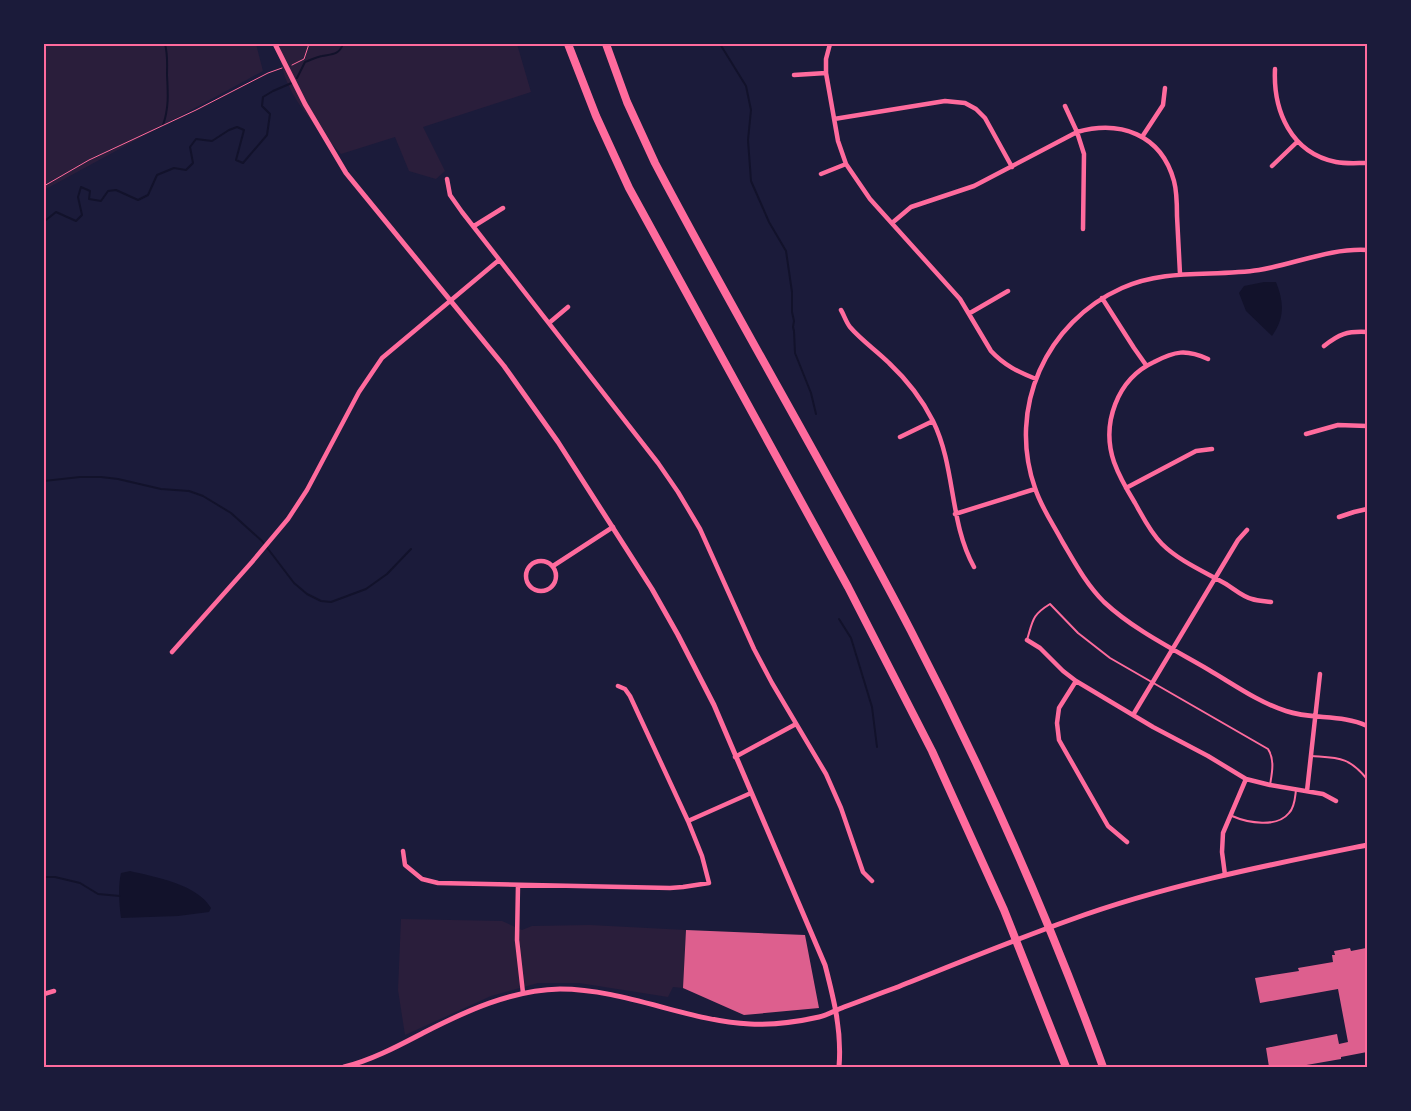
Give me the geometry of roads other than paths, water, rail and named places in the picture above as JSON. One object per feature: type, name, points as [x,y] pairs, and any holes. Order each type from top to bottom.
[{"type":"highway","points":[[568,44],[616,162],[651,230],[852,596],[932,751],[1004,910],[1066,1067]]},
{"type":"highway","points":[[606,44],[627,102],[647,147],[684,218],[911,631],[957,724],[1023,866],[1103,1067]]},
{"type":"street","points":[[275,44],[294,84],[330,148],[355,185],[452,300],[504,366],[558,442],[613,527],[678,635],[714,706],[825,965],[837,1010],[840,1050],[839,1067]]},
{"type":"street","points":[[830,44],[826,59],[826,73],[838,141],[846,164],[863,191],[954,290],[998,358],[1009,367],[1036,379]]},
{"type":"street","points":[[1275,69],[1274,87],[1279,106],[1285,123],[1297,142],[1314,154],[1328,160],[1347,163],[1367,163]]},
{"type":"street","points":[[794,75],[826,73]]},
{"type":"street","points":[[1142,137],[1163,105],[1166,88]]},
{"type":"street","points":[[834,119],[945,101],[964,103],[976,109],[985,118],[1012,167]]},
{"type":"street","points":[[1064,106],[1082,146],[1084,162],[1083,229]]},
{"type":"street","points":[[892,223],[911,207],[974,186],[1077,132],[1092,128],[1114,127],[1142,137],[1160,153],[1166,162],[1175,183],[1180,274]]},
{"type":"street","points":[[1272,166],[1297,142]]},
{"type":"street","points":[[821,174],[846,164]]},
{"type":"street","points":[[447,179],[450,195],[658,463],[678,492],[710,550],[754,649],[830,781],[863,872],[872,881]]},
{"type":"street","points":[[474,226],[503,208]]},
{"type":"street","points":[[1367,250],[1334,252],[1275,267],[1243,272],[1157,276],[1139,281],[1102,298],[1088,307],[1070,323],[1052,348],[1036,379],[1028,409],[1026,436],[1029,464],[1035,489],[1044,509],[1079,571],[1098,596],[1122,617],[1172,649],[1262,701],[1288,712],[1350,721],[1367,726]]},
{"type":"street","points":[[172,652],[252,562],[296,507],[311,483],[359,392],[382,358],[499,260]]},
{"type":"street","points":[[970,313],[1008,291]]},
{"type":"street","points":[[1102,298],[1146,365]]},
{"type":"street","points":[[549,323],[568,307]]},
{"type":"street","points":[[841,310],[850,328],[909,383],[933,421],[946,455],[954,494],[955,514],[966,552],[974,567]]},
{"type":"street","points":[[1324,346],[1339,335],[1347,332],[1367,332]]},
{"type":"street","points":[[1208,359],[1188,352],[1169,356],[1146,365],[1131,379],[1121,392],[1114,407],[1110,424],[1111,452],[1126,488],[1149,529],[1162,544],[1178,556],[1251,599],[1271,602]]},
{"type":"street","points":[[900,437],[933,421]]},
{"type":"street","points":[[1306,434],[1338,425],[1367,426]]},
{"type":"street","points":[[1126,488],[1196,451],[1212,450]]},
{"type":"street","points":[[955,514],[1035,489]]},
{"type":"street","points":[[1339,517],[1367,509]]},
{"type":"street","points":[[553,566],[613,527]]},
{"type":"street","points":[[1133,715],[1214,578],[1238,540],[1247,530]]},
{"type":"street","points":[[545,561],[553,566],[556,576],[552,586],[543,591],[538,591],[529,586],[526,577],[531,564],[545,561]]},
{"type":"street","points":[[1027,640],[1040,648],[1076,681],[1246,779],[1323,794],[1336,801]]},
{"type":"street","points":[[1307,791],[1320,674]]},
{"type":"street","points":[[1076,681],[1060,708],[1057,723],[1059,740],[1108,826],[1127,842]]},
{"type":"street","points":[[403,851],[405,865],[422,879],[438,883],[670,888],[709,883],[702,856],[688,821],[630,696],[625,689],[618,686]]},
{"type":"street","points":[[734,756],[796,724]]},
{"type":"street","points":[[1225,875],[1223,833],[1246,779]]},
{"type":"street","points":[[688,821],[751,793]]},
{"type":"street","points":[[344,1067],[390,1051],[445,1022],[486,1004],[523,993],[560,989],[587,991],[730,1022],[749,1024],[790,1022],[823,1016],[998,946],[1119,903],[1225,875],[1367,845]]},
{"type":"street","points":[[518,885],[517,940],[523,993]]},
{"type":"street","points":[[44,994],[54,990]]},
{"type":"lane","points":[[1027,640],[1034,617],[1050,604],[1088,642],[1110,658],[1268,749],[1272,754],[1273,762],[1270,785]]},
{"type":"lane","points":[[1311,756],[1344,759],[1367,778]]},
{"type":"lane","points":[[1230,815],[1252,822],[1276,821],[1289,814],[1293,807],[1296,789]]},
{"type":"waterway","points":[[163,125],[168,100],[165,44]]},
{"type":"waterway","points":[[297,78],[305,62],[335,53],[343,44]]},
{"type":"waterway","points":[[720,44],[746,86],[751,110],[748,140],[751,181],[769,222],[786,251],[792,292],[795,353],[811,393],[816,414]]},
{"type":"waterway","points":[[44,220],[56,212],[76,221],[82,215],[78,197],[81,187],[90,191],[89,199],[101,201],[108,191],[116,190],[138,200],[148,195],[157,175],[174,168],[186,170],[193,163],[190,147],[196,139],[212,141],[237,127],[244,130],[236,160],[243,163],[267,135],[270,114],[262,106],[263,97],[294,82]]},
{"type":"waterway","points":[[44,481],[101,477],[161,489],[189,491],[203,496],[231,513],[262,541],[294,583],[307,594],[321,601],[331,602],[366,589],[387,574],[411,549]]},
{"type":"waterway","points":[[839,619],[851,638],[872,707],[877,747]]},
{"type":"waterway","points":[[44,877],[55,877],[80,883],[98,894],[120,896]]}]
